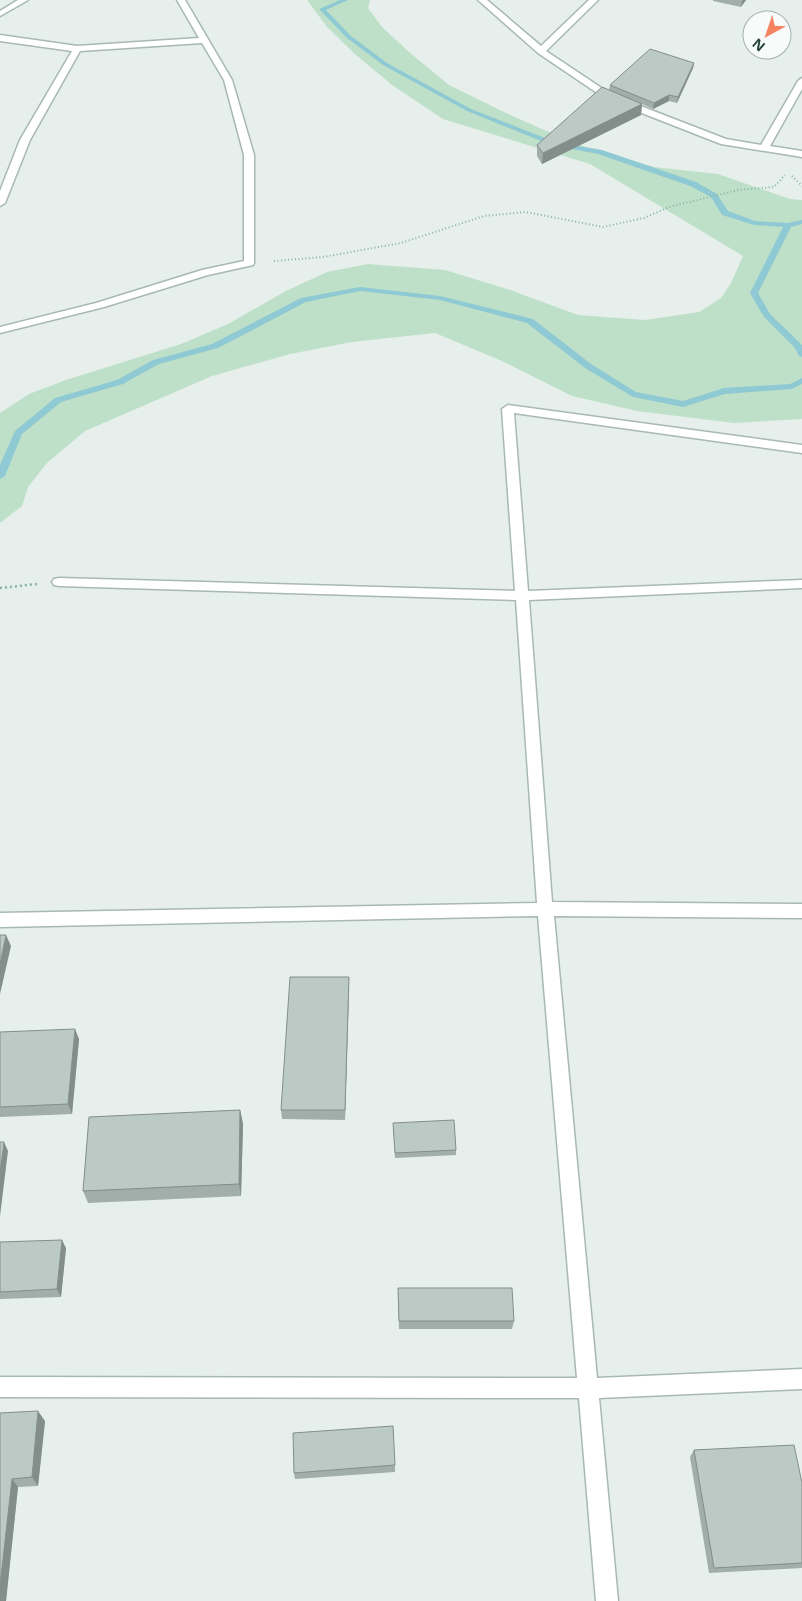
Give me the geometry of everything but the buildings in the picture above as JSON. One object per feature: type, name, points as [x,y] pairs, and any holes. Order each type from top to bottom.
[{"type":"street","points":[[2,11],[24,0]]},
{"type":"street","points":[[0,330],[100,305],[206,272],[249,263],[249,155],[228,80],[181,0]]},
{"type":"street","points":[[482,0],[541,51],[609,97],[724,142],[802,154]]},
{"type":"street","points":[[541,51],[594,0]]},
{"type":"street","points":[[0,38],[77,49],[206,40]]},
{"type":"street","points":[[0,203],[25,140],[77,49]]},
{"type":"street","points":[[765,147],[802,81]]},
{"type":"street","points":[[607,1601],[545,910],[508,409],[802,449]]},
{"type":"street","points":[[59,582],[522,596],[802,584]]},
{"type":"street","points":[[0,920],[545,910],[802,911]]},
{"type":"street","points":[[0,1387],[588,1388],[802,1379]]},
{"type":"path","points":[[249,263],[323,257],[401,243],[484,216],[526,212],[603,228],[644,218],[669,207],[738,190],[774,186],[788,172],[765,147]]},
{"type":"path","points":[[0,588],[59,582]]},
{"type":"green space","points":[[307,0],[370,0],[368,8],[382,27],[449,85],[576,144],[654,167],[718,174],[790,199],[802,200],[802,419],[734,423],[637,411],[572,396],[502,361],[435,333],[352,342],[290,354],[212,376],[85,431],[47,463],[28,487],[22,506],[0,523],[0,413],[29,394],[66,380],[181,344],[228,324],[286,291],[327,272],[368,264],[445,270],[507,289],[578,315],[645,320],[699,312],[721,298],[731,283],[743,256],[590,164],[443,119],[392,85],[356,55],[327,27]]},
{"type":"waterway","points":[[345,0],[322,9],[349,37],[385,64],[469,110],[553,144],[599,152],[693,184],[714,196],[725,213],[754,223],[788,225]]},
{"type":"waterway","points":[[788,225],[802,222]]},
{"type":"waterway","points":[[788,225],[754,293],[767,315],[799,347],[802,354]]},
{"type":"waterway","points":[[0,476],[18,433],[58,400],[120,382],[156,362],[215,346],[304,300],[360,289],[440,298],[530,321],[588,366],[633,394],[683,404],[724,391],[792,386],[802,381]]}]
